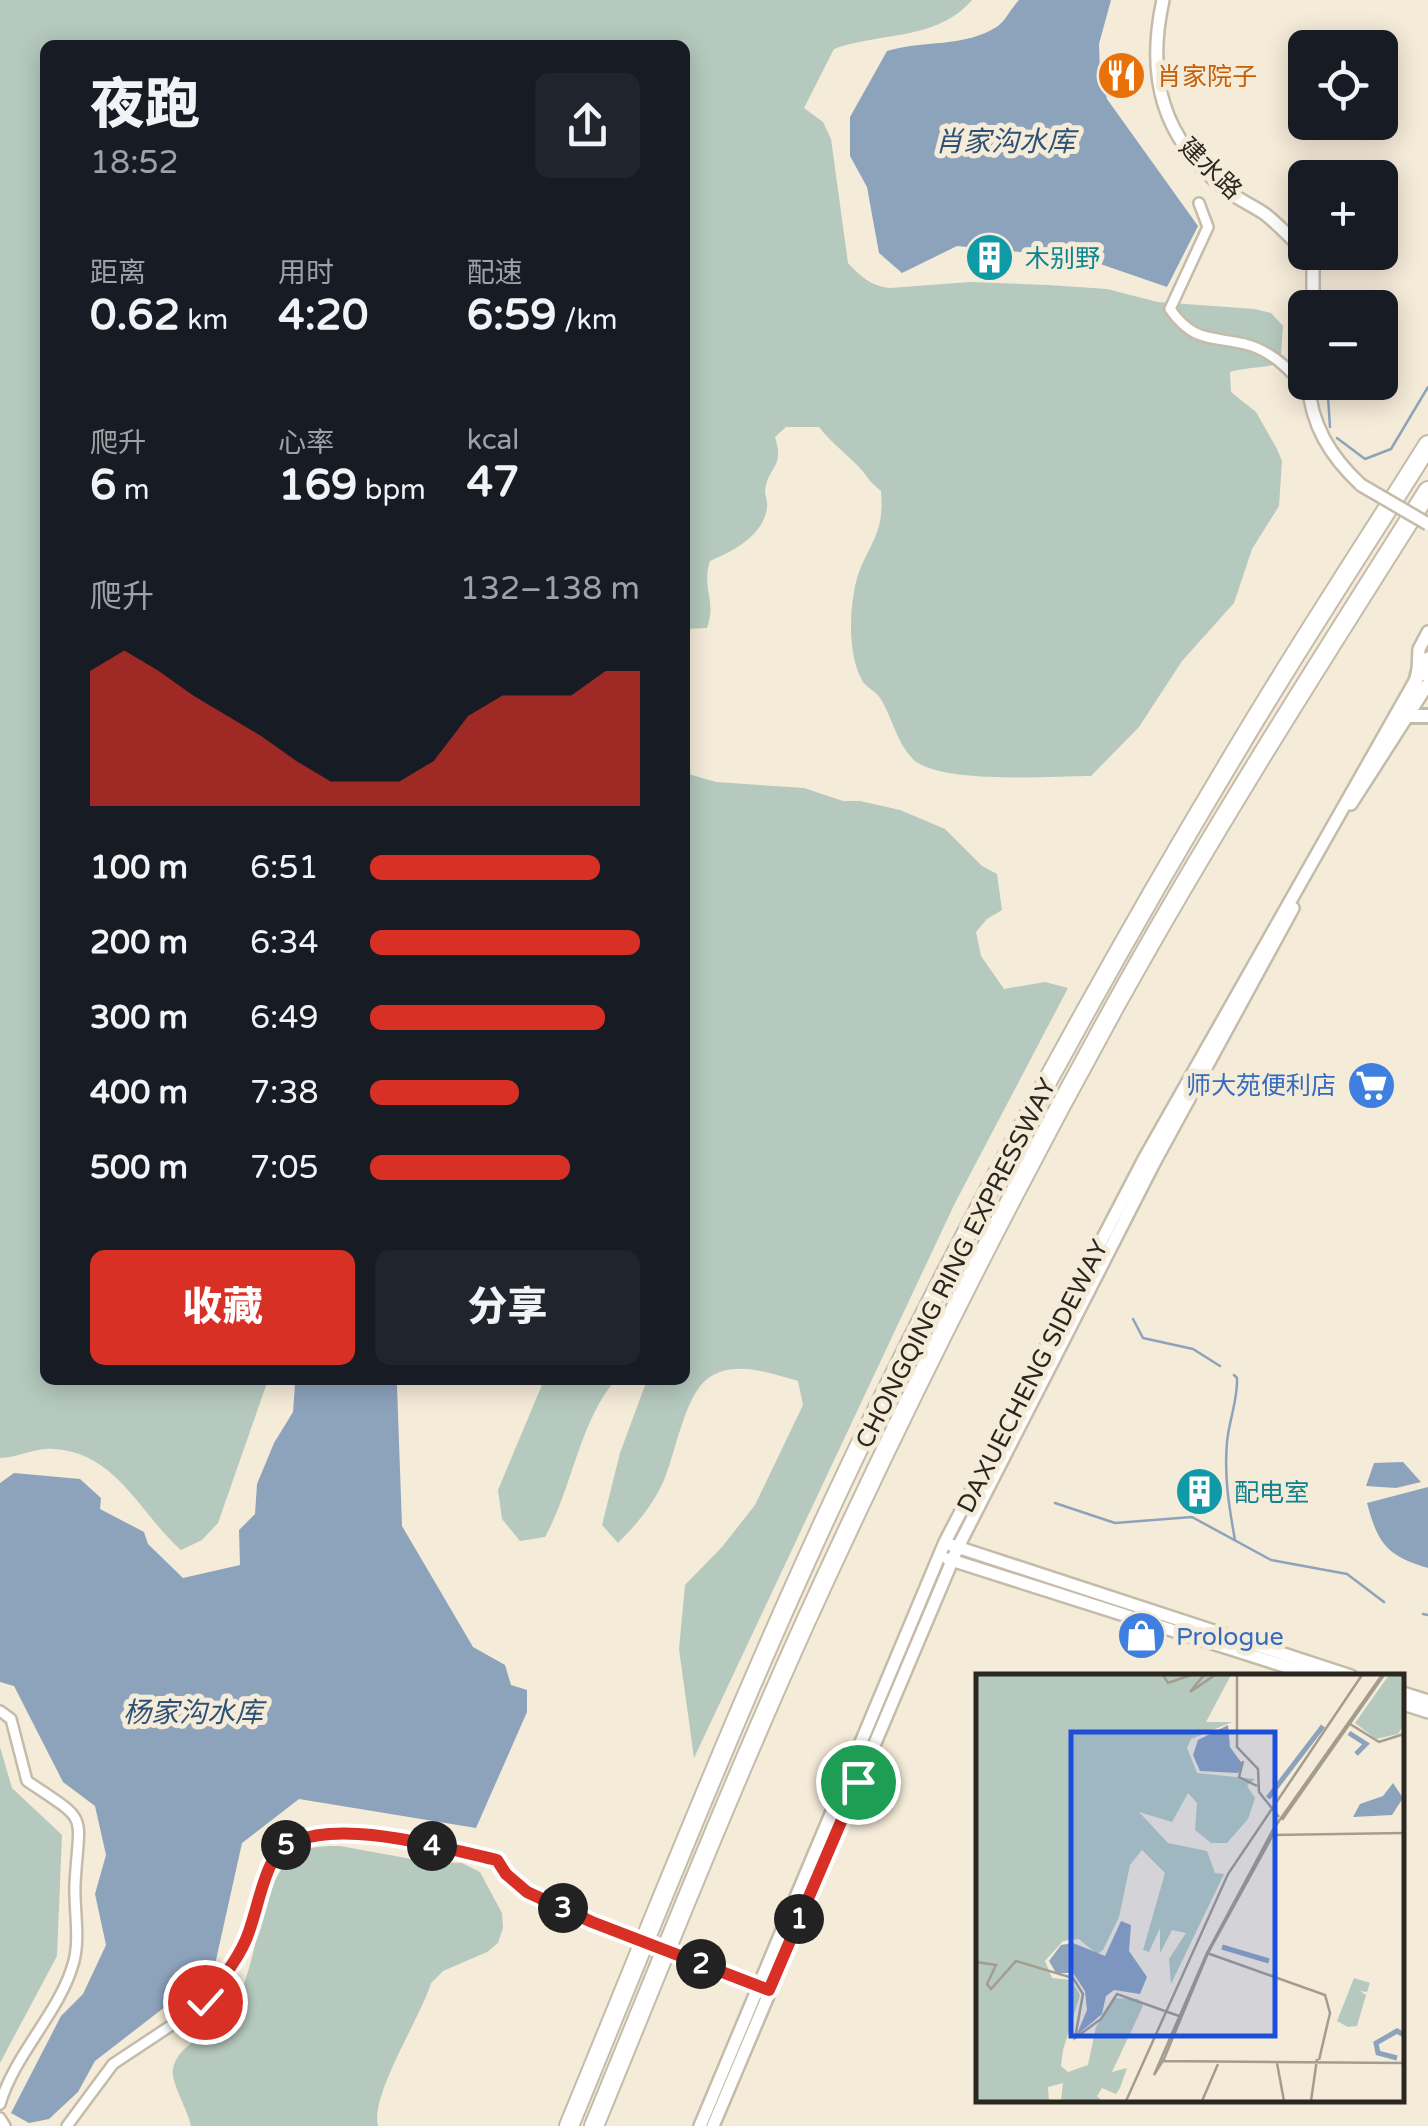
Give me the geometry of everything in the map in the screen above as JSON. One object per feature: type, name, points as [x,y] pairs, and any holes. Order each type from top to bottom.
[{"type":"highway","name":"CHONGQING RING EXPRESSWAY","points":[[569,2126],[691,1828],[785,1613],[880,1405],[976,1216],[1096,993],[1241,742],[1428,445]]},
{"type":"highway","name":"CHONGQING RING EXPRESSWAY","points":[[594,2126],[806,1621],[1008,1208],[1116,1004],[1262,754],[1428,491]]},
{"type":"main road","points":[[1423,674],[1409,716],[1428,716]]},
{"type":"street","name":"建水路","points":[[1163,0],[1155,61],[1162,101],[1174,131],[1226,190],[1266,214],[1288,235]]},
{"type":"street","points":[[1199,203],[1208,227],[1170,309],[1196,336],[1247,345],[1272,356],[1288,369]]},
{"type":"street","points":[[1311,400],[1314,418],[1338,464],[1361,484],[1428,524]]},
{"type":"street","points":[[1423,674],[1419,649],[1428,632]]},
{"type":"street","name":"DAXUECHENG SIDEWAY","points":[[700,2126],[764,1988],[951,1545],[1144,1160],[1423,674],[1428,658]]},
{"type":"street","name":"DAXUECHENG SIDEWAY","points":[[951,1545],[1340,821],[1428,684]]},
{"type":"street","points":[[951,1545],[1344,1674]]},
{"type":"street","points":[[946,1558],[1310,1674]]},
{"type":"street","points":[[1403,1693],[1428,1701]]},
{"type":"street","points":[[1403,1704],[1428,1712]]},
{"type":"street","points":[[0,1712],[11,1719],[26,1781],[74,1812],[81,1827],[75,1885],[75,1958],[0,2104]]},
{"type":"street","points":[[67,2126],[112,2064],[205,2002],[246,1941],[272,1861],[289,1842],[318,1832],[401,1839],[497,1860],[506,1874],[527,1892],[592,1922],[764,1988]]},
{"type":"street","name":"DAXUECHENG SIDEWAY","points":[[713,2126],[764,1988]]},
{"type":"street","points":[[0,2118],[5,2126]]},
{"type":"green space","points":[[0,0],[972,0],[942,23],[834,49],[804,108],[823,122],[831,139],[848,263],[862,277],[883,287],[970,282],[1107,289],[1158,302],[1255,309],[1271,313],[1283,326],[1281,354],[1276,364],[1230,372],[1231,392],[1256,412],[1282,461],[1279,506],[1252,549],[1234,603],[1182,661],[1139,727],[1091,776],[969,776],[925,767],[912,758],[880,698],[858,673],[851,638],[857,577],[880,522],[881,491],[819,427],[786,427],[775,437],[778,455],[765,491],[765,517],[746,541],[710,561],[710,618],[707,628],[690,629],[690,40],[40,40],[40,1385],[266,1385],[218,1523],[202,1540],[181,1550],[126,1488],[95,1461],[54,1449],[0,1458]]},
{"type":"green space","points":[[690,774],[716,782],[804,788],[843,801],[900,810],[945,829],[982,866],[997,874],[1002,910],[976,932],[981,956],[1004,989],[1045,982],[1068,988],[955,1203],[694,1758],[679,1649],[685,1585],[755,1505],[803,1405],[798,1381],[740,1369],[707,1379],[693,1398],[655,1498],[618,1543],[602,1525],[620,1453],[645,1385],[690,1385]]},
{"type":"green space","points":[[542,1385],[612,1385],[592,1417],[545,1537],[520,1541],[502,1519],[498,1490]]},
{"type":"green space","points":[[0,1747],[12,1788],[62,1835],[57,1956],[0,2063]]},
{"type":"green space","points":[[340,1846],[428,1862],[462,1863],[480,1872],[502,1913],[498,1943],[487,1952],[443,1971],[431,1983],[388,2077],[381,2096],[378,2126],[191,2126],[174,2081],[176,2060],[227,2016],[238,1998],[266,1902],[286,1863],[307,1849]]},
{"type":"water","name":"肖家沟水库","points":[[1019,0],[1111,0],[1099,44],[1100,72],[1107,99],[1198,226],[1167,287],[1083,258],[957,246],[902,273],[879,253],[867,187],[850,156],[850,117],[887,51],[985,33],[1001,23]]},
{"type":"water","name":"杨家沟水库","points":[[295,1385],[398,1385],[402,1526],[473,1647],[505,1665],[511,1685],[527,1690],[527,1712],[476,1828],[299,1799],[242,1843],[214,1969],[95,2061],[78,2092],[49,2119],[29,2123],[11,2113],[61,2016],[83,1994],[106,1945],[95,1894],[106,1855],[95,1806],[63,1782],[14,1686],[0,1682],[0,1483],[14,1473],[80,1479],[101,1498],[100,1509],[144,1532],[148,1544],[183,1578],[240,1565],[239,1530],[255,1514],[257,1484],[274,1443],[293,1412]]},
{"type":"water","points":[[1403,1462],[1421,1482],[1396,1488],[1366,1486],[1374,1463]]},
{"type":"water","points":[[1428,1487],[1428,1568],[1403,1559],[1386,1546],[1375,1529],[1367,1503]]},
{"type":"waterway","points":[[1337,438],[1365,459],[1391,449],[1428,387]]},
{"type":"waterway","points":[[1328,400],[1330,427]]},
{"type":"waterway","points":[[1133,1319],[1143,1338],[1193,1349],[1220,1366]]},
{"type":"waterway","points":[[1234,1375],[1237,1386],[1226,1467],[1235,1540]]},
{"type":"waterway","points":[[1055,1503],[1115,1523],[1192,1517],[1271,1560],[1347,1574],[1384,1602]]},
{"type":"waterway","points":[[1423,1614],[1428,1615]]},
{"type":"place","name":"肖家院子","points":[[1122,76]]},
{"type":"place","name":"木别野","points":[[990,258]]},
{"type":"place","name":"师大苑便利店","points":[[1371,1085]]},
{"type":"place","name":"配电室","points":[[1199,1492]]},
{"type":"place","name":"Prologue","points":[[1141,1636]]},
{"type":"route","points":[[205,2002],[246,1941],[272,1861],[289,1842],[318,1832],[401,1839],[497,1860],[506,1874],[527,1892],[592,1922],[769,1990],[858,1782]]}]
